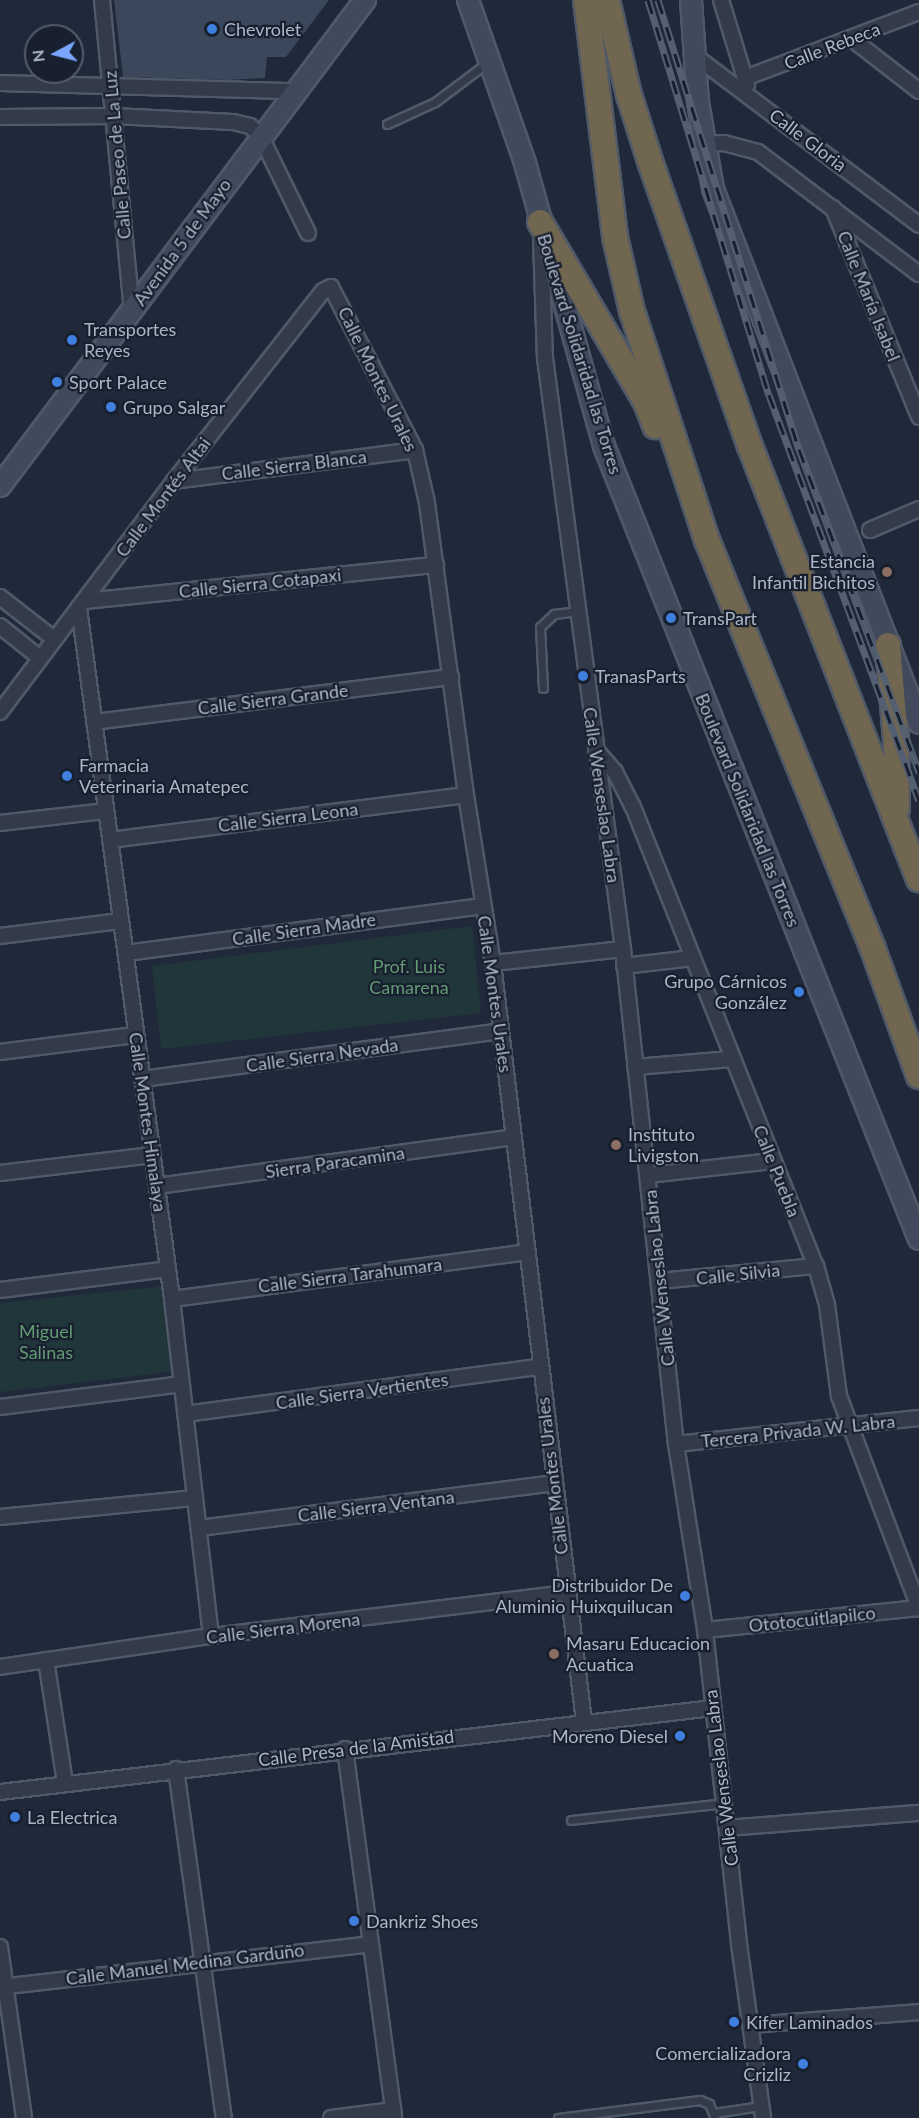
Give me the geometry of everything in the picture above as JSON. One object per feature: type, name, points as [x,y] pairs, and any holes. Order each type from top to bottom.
[{"type":"highway","points":[[586,0],[615,237],[632,311],[707,540],[873,949],[919,1076]]},
{"type":"highway","points":[[607,0],[629,95],[750,446],[919,879]]},
{"type":"highway","points":[[540,222],[646,402],[679,486],[707,540]]},
{"type":"highway","points":[[888,645],[896,740],[897,823]]},
{"type":"main road","name":"Avenida 5 de Mayo","points":[[0,486],[132,311],[260,135],[365,0]]},
{"type":"main road","points":[[691,0],[703,144],[728,235],[919,723]]},
{"type":"main road","name":"Boulevard Solidaridad las Torres","points":[[468,4],[490,60],[525,163],[604,446],[919,1239]]},
{"type":"street","name":"Calle Paseo de La Luz","points":[[102,0],[132,311]]},
{"type":"street","points":[[721,0],[750,96]]},
{"type":"street","name":"Calle Rebeca","points":[[745,78],[919,12]]},
{"type":"street","points":[[852,39],[919,91]]},
{"type":"street","name":"Calle Gloria","points":[[695,56],[919,225]]},
{"type":"street","points":[[0,83],[111,88],[295,91]]},
{"type":"street","points":[[0,117],[114,116],[233,122],[250,126],[260,135],[308,232]]},
{"type":"street","points":[[703,144],[724,143],[758,152],[919,274]]},
{"type":"street","name":"Calle María Isabel","points":[[833,208],[919,417]]},
{"type":"street","name":"Calle Wenseslao Labra","points":[[540,222],[545,358],[623,948],[676,1444],[705,1630],[762,2112]]},
{"type":"street","name":"Calle Montes Urales","points":[[331,287],[415,450],[436,565],[466,795],[493,963],[566,1593],[584,1722]]},
{"type":"street","name":"Calle Montés Altai","points":[[0,712],[174,481],[323,291],[331,287]]},
{"type":"street","name":"Calle Sierra Blanca","points":[[174,481],[415,450]]},
{"type":"street","points":[[870,530],[919,509]]},
{"type":"street","name":"Calle Sierra Cotapaxi","points":[[82,605],[436,565]]},
{"type":"street","points":[[0,597],[54,639]]},
{"type":"street","name":"Calle Montes Himalaya","points":[[82,605],[94,722],[172,1299],[211,1636]]},
{"type":"street","points":[[0,626],[40,658]]},
{"type":"street","name":"Calle Sierra Grande","points":[[94,722],[451,677]]},
{"type":"street","name":"Calle Puebla","points":[[595,749],[615,772],[633,807],[772,1161],[816,1266],[827,1305],[839,1396],[919,1608]]},
{"type":"street","name":"Calle Sierra Leona","points":[[110,840],[466,795]]},
{"type":"street","points":[[0,824],[106,811]]},
{"type":"street","name":"Calle Sierra Madre","points":[[126,953],[483,906]]},
{"type":"street","points":[[0,936],[122,921]]},
{"type":"street","points":[[493,963],[623,948]]},
{"type":"street","points":[[624,966],[693,958]]},
{"type":"street","name":"Calle Sierra Nevada","points":[[142,1079],[501,1031]]},
{"type":"street","points":[[0,1052],[135,1035]]},
{"type":"street","points":[[635,1067],[732,1059]]},
{"type":"street","name":"Sierra Paracamina","points":[[157,1186],[513,1137]]},
{"type":"street","points":[[0,1173],[153,1155]]},
{"type":"street","points":[[648,1175],[772,1161]]},
{"type":"street","name":"Calle Sierra Tarahumara","points":[[172,1299],[527,1252]]},
{"type":"street","name":"Calle Silvia","points":[[659,1281],[816,1266]]},
{"type":"street","points":[[0,1290],[168,1269]]},
{"type":"street","name":"Calle Sierra Vertientes","points":[[185,1414],[539,1367]]},
{"type":"street","points":[[0,1407],[181,1384]]},
{"type":"street","name":"Tercera Privada W. Labra","points":[[676,1444],[919,1418]]},
{"type":"street","name":"Calle Sierra Ventana","points":[[199,1528],[553,1483]]},
{"type":"street","points":[[0,1517],[195,1498]]},
{"type":"street","name":"Calle Sierra Morena","points":[[0,1667],[211,1636],[566,1593]]},
{"type":"street","name":"Ototocuitlapilco","points":[[705,1630],[919,1608]]},
{"type":"street","points":[[46,1660],[64,1784]]},
{"type":"street","name":"Calle Presa de la Amistad","points":[[0,1792],[345,1749],[713,1708]]},
{"type":"street","points":[[331,2118],[393,2114],[345,1749]]},
{"type":"street","points":[[176,1769],[224,2118]]},
{"type":"street","points":[[727,1828],[919,1813]]},
{"type":"street","name":"Calle Manuel Medina Garduño","points":[[3,1986],[203,1961],[370,1944]]},
{"type":"street","points":[[0,1947],[3,1986],[24,2118]]},
{"type":"street","points":[[751,2025],[919,2012]]},
{"type":"lane","points":[[387,124],[435,102],[490,60]]},
{"type":"lane","points":[[543,688],[540,627],[554,614],[577,611]]},
{"type":"lane","points":[[571,1820],[724,1803]]},
{"type":"lane","points":[[558,2118],[700,2100],[714,2116],[762,2112]]},
{"type":"green space","name":"Prof. Luis Camarena","points":[[472,926],[481,1013],[161,1049],[152,966]]},
{"type":"green space","name":"Miguel Salinas","points":[[166,1286],[177,1371],[0,1392],[0,1303]]},
{"type":"building","name":"Chevrolet","points":[[114,0],[329,0],[286,57],[267,57],[265,78],[226,80],[123,77]]},
{"type":"railway","points":[[648,0],[769,395],[919,800]]},
{"type":"railway","points":[[658,0],[799,449],[919,772]]},
{"type":"place","name":"Chevrolet","points":[[212,29]]},
{"type":"place","name":"Transportes Reyes","points":[[72,340]]},
{"type":"place","name":"Sport Palace","points":[[57,382]]},
{"type":"place","name":"Grupo Salgar","points":[[111,407]]},
{"type":"place","name":"Estancia Infantil Bichitos","points":[[887,572]]},
{"type":"place","name":"TransPart","points":[[671,618]]},
{"type":"place","name":"TranasParts","points":[[583,676]]},
{"type":"place","name":"Farmacia Veterinaria Amatepec","points":[[67,776]]},
{"type":"place","name":"Grupo Cárnicos González","points":[[799,992]]},
{"type":"place","name":"Instituto Livigston","points":[[616,1145]]},
{"type":"place","name":"Distribuidor De Aluminio Huixquilucan","points":[[685,1596]]},
{"type":"place","name":"Masaru Educacion Acuatica","points":[[554,1654]]},
{"type":"place","name":"Moreno Diesel","points":[[680,1736]]},
{"type":"place","name":"La Electrica","points":[[15,1817]]},
{"type":"place","name":"Dankriz Shoes","points":[[354,1921]]},
{"type":"place","name":"Kifer Laminados","points":[[734,2022]]},
{"type":"place","name":"Comercializadora Crizliz","points":[[803,2064]]}]
